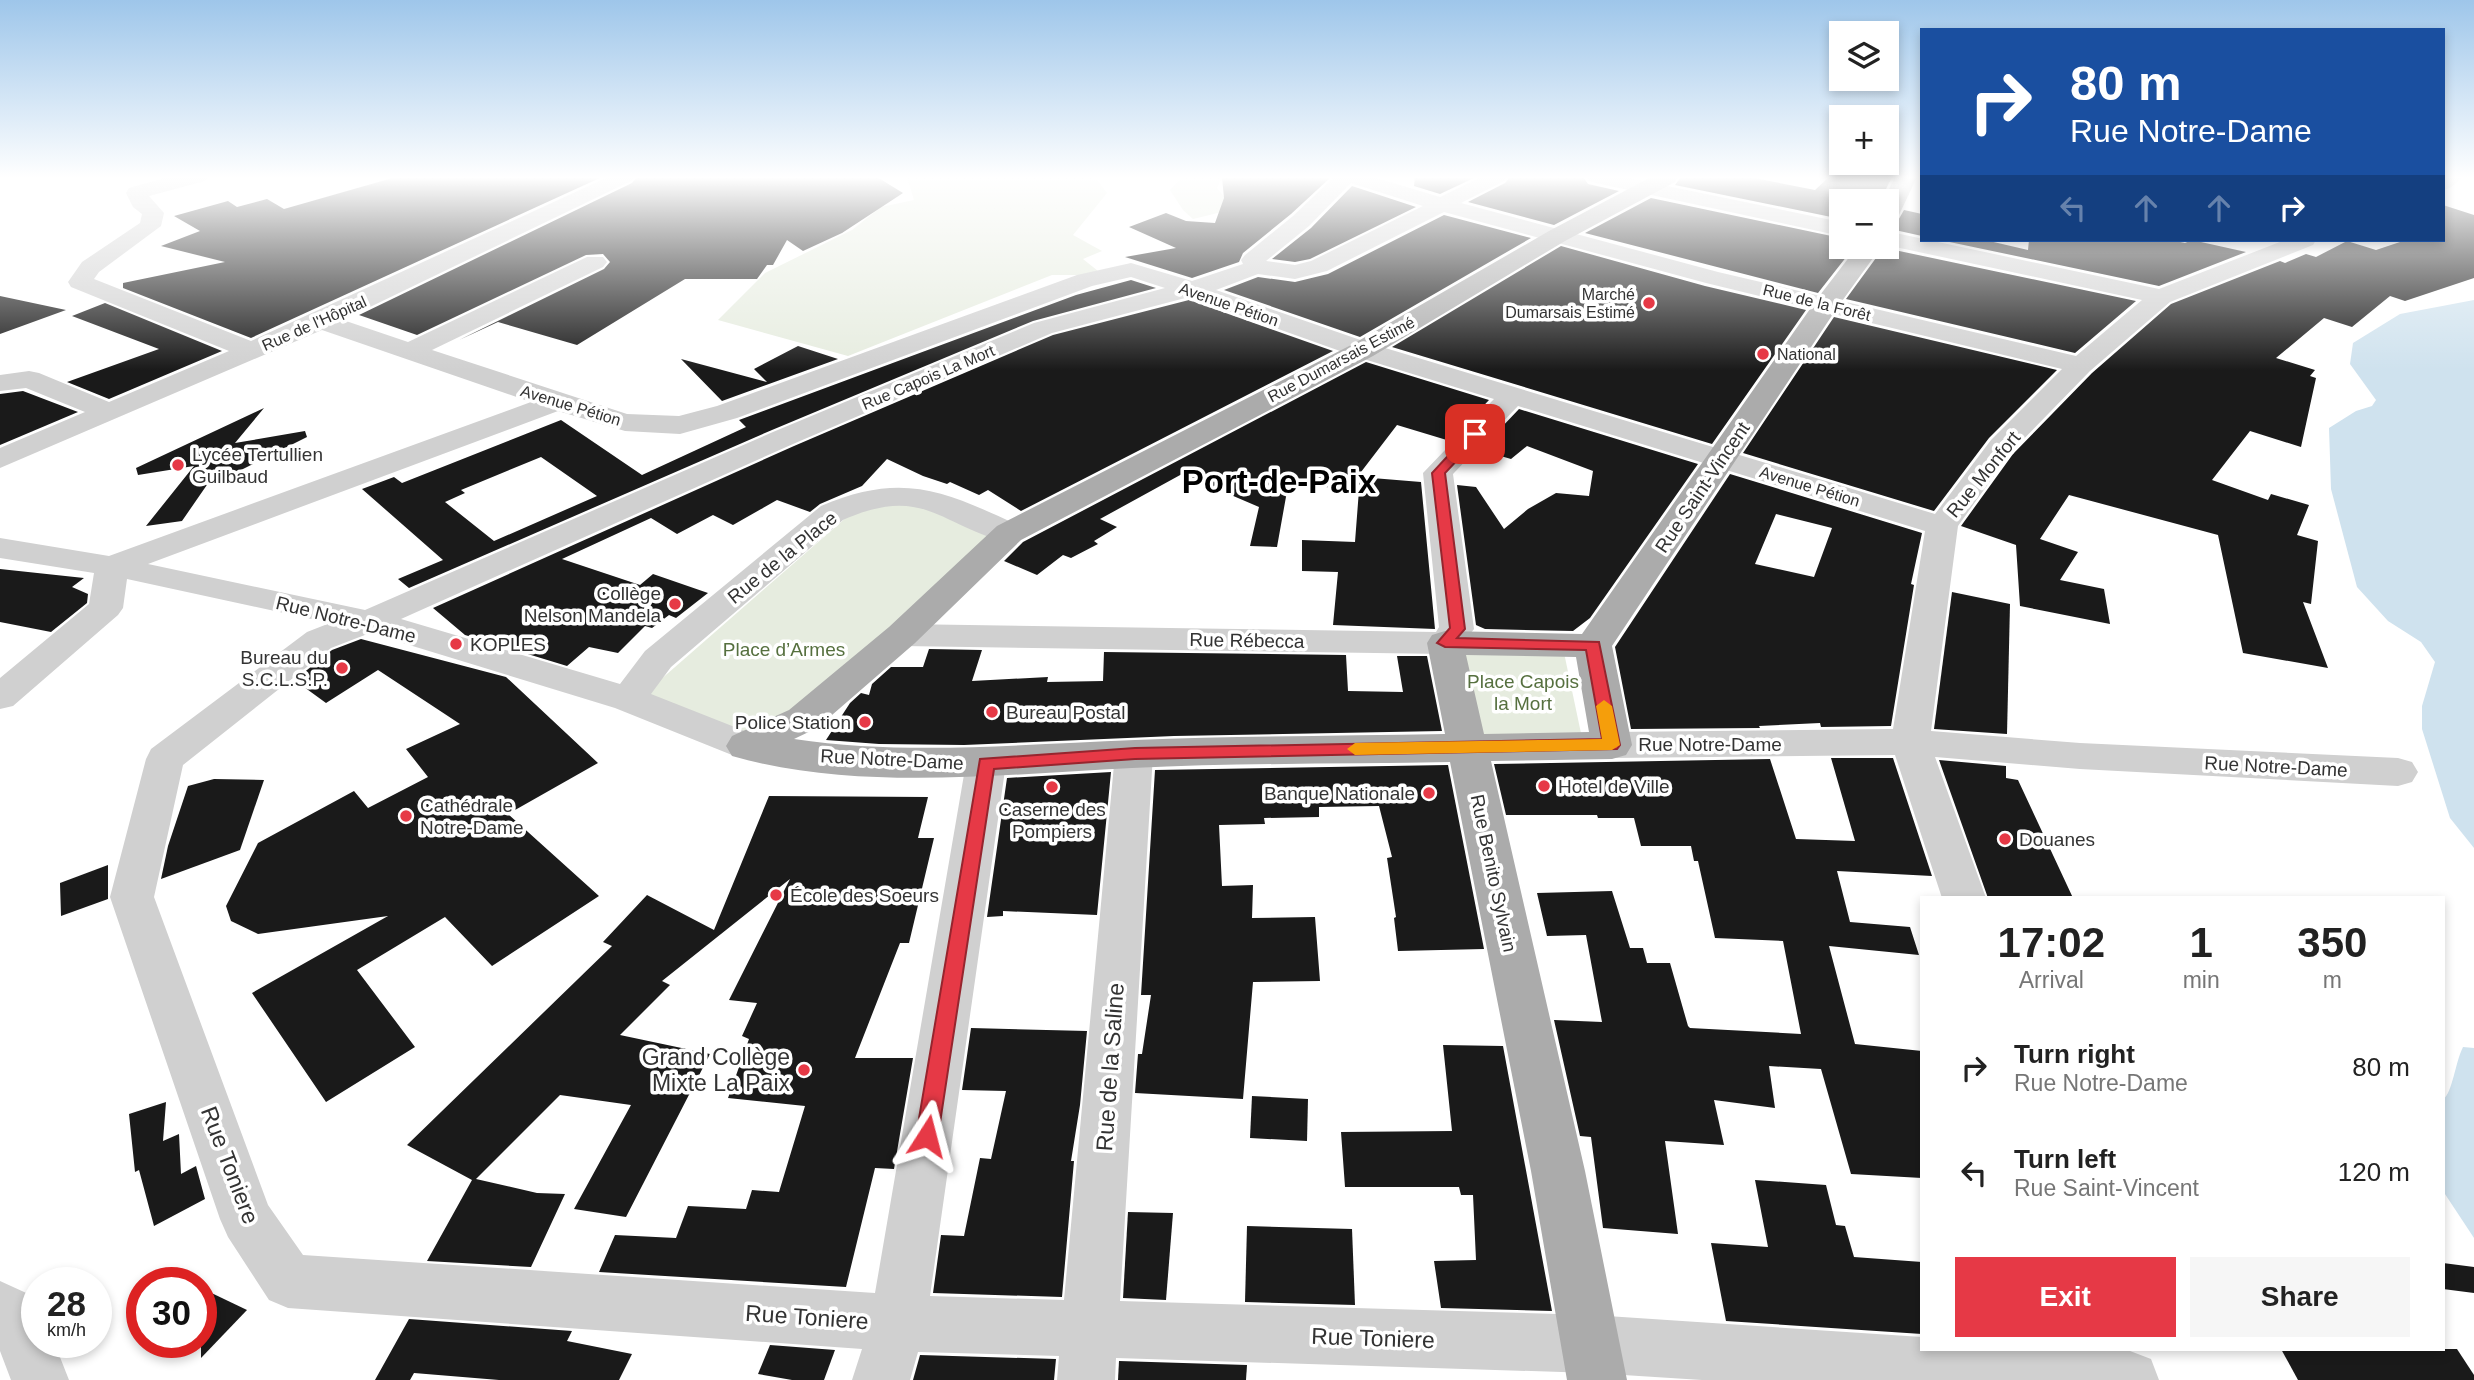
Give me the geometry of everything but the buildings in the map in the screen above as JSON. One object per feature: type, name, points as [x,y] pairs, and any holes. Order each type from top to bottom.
[{"type":"main road","name":"Rue Dumarsais Estimé","points":[[746,746],[803,719],[902,635],[1009,533],[1363,350],[1548,241]]},
{"type":"main road","name":"Rue Saint-Vincent","points":[[1593,646],[1860,259]]},
{"type":"main road","name":"Rue Rébecca","points":[[1445,643],[1593,646]]},
{"type":"main road","name":"Rue Benito Sylvain","points":[[1445,643],[1595,1362]]},
{"type":"main road","points":[[1593,646],[1612,745]]},
{"type":"main road","name":"Rue Notre-Dame","points":[[746,746],[825,758],[900,764],[986,763],[1135,754],[1612,745]]},
{"type":"street","points":[[127,241],[90,267],[80,282],[252,351]]},
{"type":"street","name":"Rue de l'Hôpital","points":[[0,459],[321,321],[488,241]]},
{"type":"street","points":[[1256,267],[1253,260],[1276,241]]},
{"type":"street","name":"Rue Capois La Mort","points":[[368,621],[783,438],[1043,328],[1188,289],[1256,267],[1295,272],[1319,266],[1368,241]]},
{"type":"street","name":"Rue de la Forêt","points":[[1578,241],[1826,305],[2081,365]]},
{"type":"street","points":[[1899,242],[2161,297]]},
{"type":"street","name":"Rue Monfort","points":[[1963,896],[1910,742],[1942,526],[2001,446],[2081,365],[2161,297],[2300,242]]},
{"type":"street","points":[[410,351],[595,262]]},
{"type":"street","name":"Avenue Pétion","points":[[321,321],[557,402],[625,422],[680,425],[727,412],[1085,280],[1132,270],[1363,350],[1942,526]]},
{"type":"street","points":[[0,383],[29,379],[109,412]]},
{"type":"street","points":[[1445,643],[1457,629],[1438,473],[1512,396]]},
{"type":"street","points":[[0,697],[106,608],[112,566],[557,402]]},
{"type":"street","points":[[727,412],[783,438]]},
{"type":"street","name":"Rue de la Place","points":[[628,699],[658,659],[832,513],[859,501],[887,496],[935,502],[1009,533]]},
{"type":"street","name":"Rue Notre-Dame","points":[[0,548],[112,566],[368,621],[628,699],[746,746]]},
{"type":"street","name":"Rue Toniere","points":[[368,621],[319,640],[165,759],[132,897],[247,1219],[288,1281],[898,1323],[1088,1355],[1595,1362],[2131,1380]]},
{"type":"street","name":"Rue Rébecca","points":[[902,635],[1445,643]]},
{"type":"street","name":"Rue Notre-Dame","points":[[1612,745],[1910,742],[2080,756],[2399,772]]},
{"type":"street","name":"Rue de la Saline","points":[[1088,1355],[1135,754]]},
{"type":"street","points":[[881,1380],[898,1323],[986,763]]},
{"type":"street","points":[[0,1308],[15,1317],[40,1380]]},
{"type":"street","points":[[2122,1351],[2131,1380]]},
{"type":"green space","points":[[829,241],[1085,241],[1102,251],[1083,259],[1103,275],[1052,275],[848,356],[718,320],[765,273]]},
{"type":"green space","name":"Place d’Armes","points":[[893,502],[922,507],[995,536],[800,713],[747,738],[643,695],[856,509]]},
{"type":"green space","name":"Place Capois la Mort","points":[[1454,648],[1563,648],[1582,738],[1475,734]]},
{"type":"water","points":[[2474,300],[2474,848],[2450,818],[2422,729],[2422,706],[2435,662],[2421,642],[2388,621],[2357,587],[2331,489],[2329,428],[2356,411],[2372,406],[2376,400],[2350,364],[2353,343],[2400,314]]},
{"type":"water","points":[[2463,1047],[2474,1048],[2474,1238],[2445,1194],[2445,1097]]},
{"type":"slow traffic","points":[[1355,749],[1612,745],[1604,706]]},
{"type":"place","name":"Marché Dumarsais Estimé","points":[[1649,303]]},
{"type":"place","name":"National","points":[[1763,354]]},
{"type":"place","name":"Lycée Tertullien Guilbaud","points":[[178,465]]},
{"type":"place","name":"Collège Nelson Mandela","points":[[675,604]]},
{"type":"place","name":"KOPLES","points":[[456,644]]},
{"type":"place","name":"Bureau du S.C.L.S.P.","points":[[342,668]]},
{"type":"place","name":"Bureau Postal","points":[[992,712]]},
{"type":"place","name":"Police Station","points":[[865,722]]},
{"type":"place","name":"Hotel de Ville","points":[[1544,786]]},
{"type":"place","name":"Caserne des Pompiers","points":[[1052,787]]},
{"type":"place","name":"Banque Nationale","points":[[1429,793]]},
{"type":"place","name":"Cathédrale Notre-Dame","points":[[406,816]]},
{"type":"place","name":"Douanes","points":[[2005,839]]},
{"type":"place","name":"École des Soeurs","points":[[776,895]]},
{"type":"place","name":"Grand Collège Mixte La Paix","points":[[804,1070]]},
{"type":"district","name":"Port-de-Paix","points":[[1279,481]]},
{"type":"route","points":[[927,1136],[986,763],[1135,754],[1612,745],[1593,646],[1445,643],[1457,629],[1438,473],[1475,434]]}]
